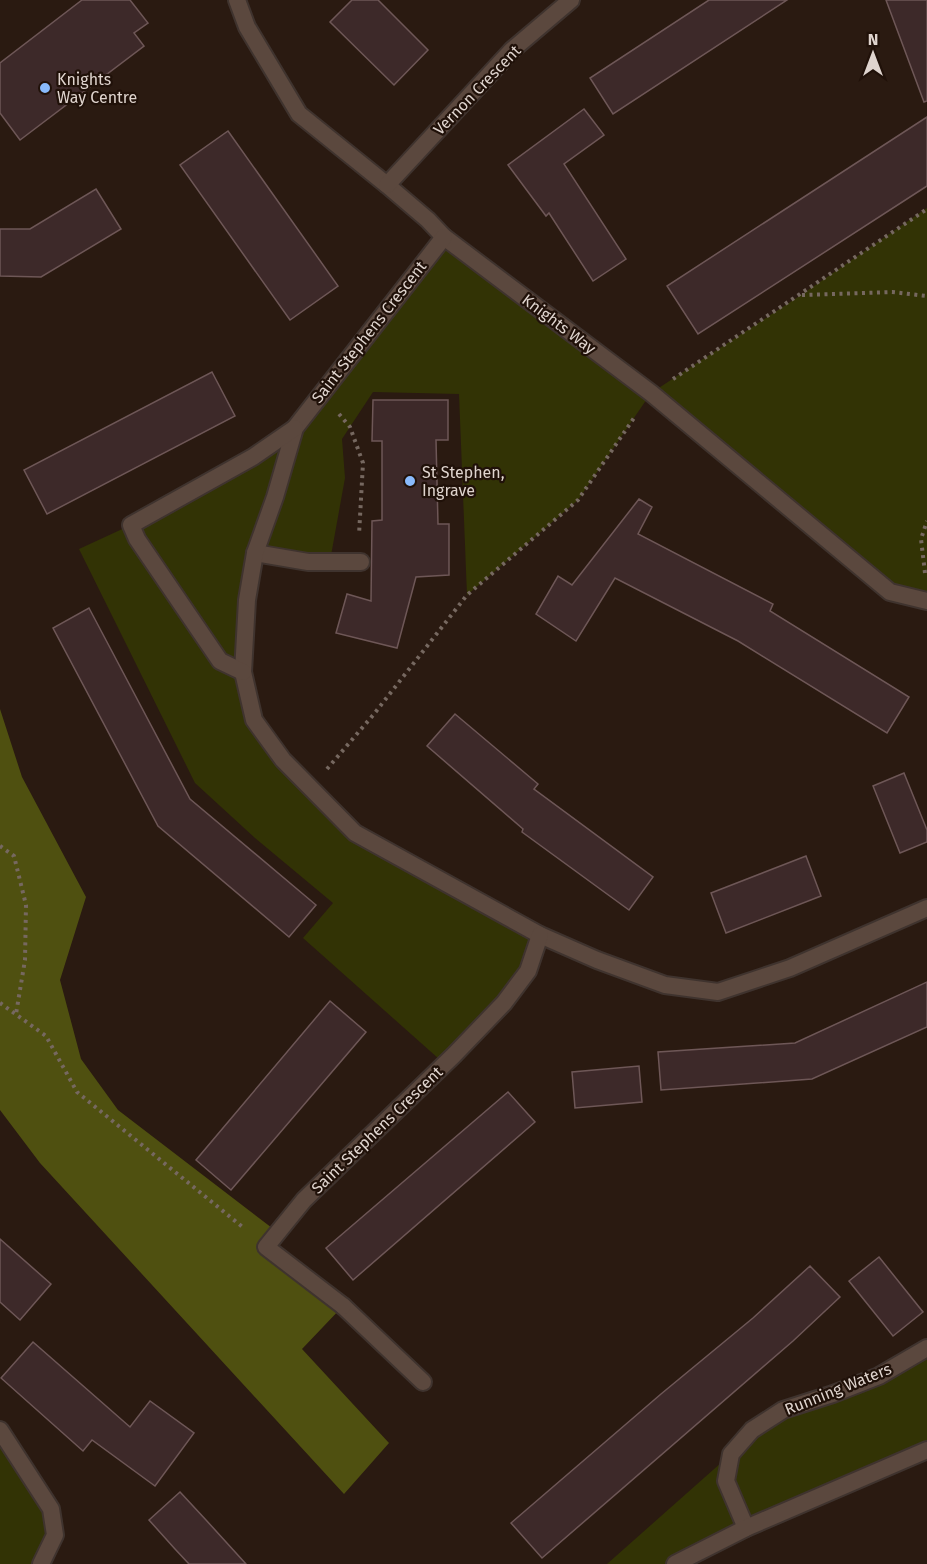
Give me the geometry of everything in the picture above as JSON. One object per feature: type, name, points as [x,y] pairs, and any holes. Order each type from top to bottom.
[{"type":"street","name":"Knights Way","points":[[237,0],[247,27],[299,114],[387,184],[444,237],[651,393],[890,592],[927,600]]},
{"type":"street","name":"Vernon Crescent","points":[[387,184],[512,50],[572,0]]},
{"type":"street","name":"Saint Stephens Crescent","points":[[243,672],[220,661],[137,539],[131,525],[253,457],[295,428],[444,237]]},
{"type":"street","name":"Saint Stephens Crescent","points":[[295,428],[275,497],[255,553],[247,600],[243,672],[254,720],[282,760],[355,833],[540,935],[597,960],[665,985],[718,992],[790,968],[927,908]]},
{"type":"street","points":[[255,553],[309,562],[361,562]]},
{"type":"street","name":"Saint Stephens Crescent","points":[[266,1247],[304,1200],[445,1064],[504,1003],[528,971],[540,935]]},
{"type":"street","points":[[266,1247],[343,1306],[423,1382]]},
{"type":"street","name":"Running Waters","points":[[746,1528],[726,1481],[731,1454],[752,1430],[783,1410],[879,1376],[927,1348]]},
{"type":"street","points":[[0,1430],[51,1509],[55,1535],[41,1564]]},
{"type":"street","points":[[675,1564],[746,1528],[927,1449]]},
{"type":"path","points":[[310,788],[374,714],[467,595],[578,500],[651,393],[927,210]]},
{"type":"path","points":[[801,295],[892,292],[927,296]]},
{"type":"path","points":[[321,393],[350,427],[363,463],[358,541],[361,562]]},
{"type":"path","points":[[925,580],[921,539],[927,521]]},
{"type":"path","points":[[0,846],[14,856],[26,905],[25,960],[16,1014]]},
{"type":"path","points":[[0,1003],[46,1036],[77,1092],[266,1247]]},
{"type":"shaded area","points":[[927,208],[927,601],[890,592],[651,393],[801,295]]},
{"type":"shaded area","points":[[444,237],[651,393],[578,500],[467,595],[459,394],[373,392],[342,439],[345,478],[330,561],[255,553],[244,679],[254,720],[355,833],[540,935],[528,971],[439,1059],[303,938],[333,903],[255,838],[195,783],[79,549],[131,525],[295,428]]},
{"type":"shaded area","points":[[0,709],[22,777],[86,897],[60,980],[81,1059],[118,1110],[276,1231],[267,1247],[343,1306],[302,1349],[389,1443],[344,1494],[40,1163],[0,1110]]},
{"type":"shaded area","points":[[927,1348],[927,1450],[675,1564],[607,1564],[731,1454],[752,1430]]},
{"type":"shaded area","points":[[0,1430],[51,1509],[55,1535],[41,1564],[0,1564]]},
{"type":"building","name":"Knights Way Centre","points":[[82,0],[130,0],[148,23],[134,33],[144,46],[20,140],[0,113],[0,63]]},
{"type":"building","points":[[352,0],[378,0],[428,50],[394,85],[330,22]]},
{"type":"building","points":[[709,0],[787,0],[613,114],[590,78]]},
{"type":"building","points":[[886,0],[927,0],[927,101],[924,102]]},
{"type":"building","points":[[584,109],[604,135],[564,164],[626,259],[593,281],[549,213],[546,216],[508,165]]},
{"type":"building","points":[[927,117],[927,186],[698,334],[667,286]]},
{"type":"building","points":[[228,131],[338,286],[290,320],[180,165]]},
{"type":"building","points":[[96,189],[121,229],[41,277],[0,276],[0,229],[30,229]]},
{"type":"building","points":[[212,372],[235,416],[47,514],[24,470]]},
{"type":"building","name":"St Stephen, Ingrave","points":[[373,400],[448,400],[448,440],[436,440],[438,524],[449,524],[449,575],[416,577],[397,648],[336,633],[347,594],[371,601],[372,521],[382,520],[382,441],[372,441]]},
{"type":"building","points":[[639,499],[652,507],[638,534],[773,604],[770,611],[909,697],[887,733],[738,641],[615,578],[576,641],[536,614],[558,576],[572,585]]},
{"type":"building","points":[[89,608],[190,799],[316,905],[289,937],[158,826],[53,628]]},
{"type":"building","points":[[455,714],[538,784],[534,789],[653,877],[629,910],[522,832],[523,829],[427,746]]},
{"type":"building","points":[[904,773],[927,830],[927,842],[900,853],[873,786]]},
{"type":"building","points":[[806,856],[821,896],[726,933],[711,893]]},
{"type":"building","points":[[927,982],[927,1027],[812,1079],[661,1090],[658,1052],[795,1043]]},
{"type":"building","points":[[330,1001],[366,1032],[231,1190],[196,1160]]},
{"type":"building","points":[[639,1066],[642,1102],[575,1108],[572,1072]]},
{"type":"building","points":[[508,1092],[535,1122],[353,1280],[326,1248]]},
{"type":"building","points":[[0,1239],[51,1284],[20,1320],[0,1302]]},
{"type":"building","points":[[879,1257],[923,1312],[893,1336],[849,1281]]},
{"type":"building","points":[[810,1266],[840,1297],[793,1341],[542,1558],[511,1523],[753,1318]]},
{"type":"building","points":[[33,1342],[130,1427],[150,1401],[194,1433],[155,1486],[92,1440],[83,1451],[1,1378]]},
{"type":"building","points":[[180,1492],[246,1564],[189,1564],[175,1549],[149,1520]]},
{"type":"place","name":"Knights Way Centre","points":[[45,88]]},
{"type":"place","name":"St Stephen, Ingrave","points":[[410,481]]}]
